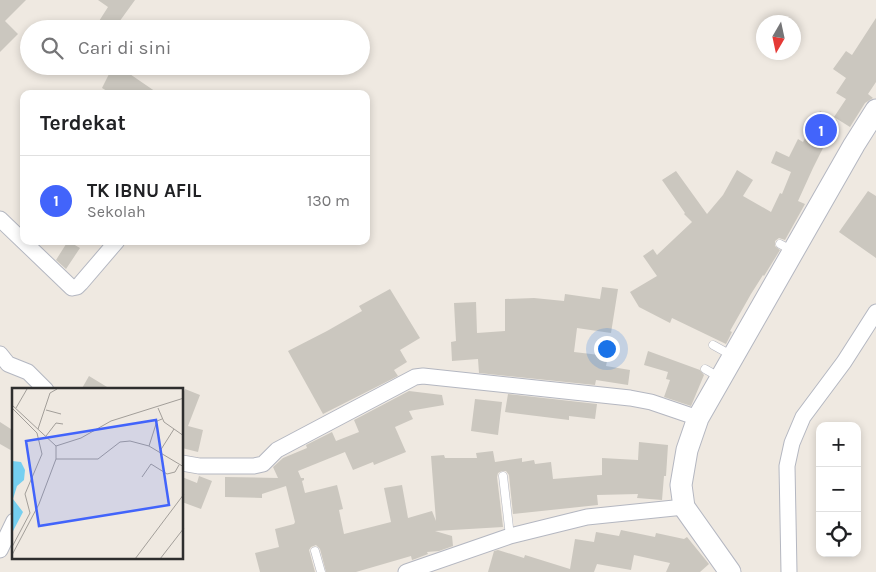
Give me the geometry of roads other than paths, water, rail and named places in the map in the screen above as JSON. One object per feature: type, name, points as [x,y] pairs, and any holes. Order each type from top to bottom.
[{"type":"street","points":[[730,572],[684,507],[680,485],[698,418],[713,373],[733,356],[771,283],[786,248],[876,110]]},
{"type":"street","points":[[0,219],[20,238]]},
{"type":"street","points":[[27,245],[72,288],[77,287],[81,283],[114,245]]},
{"type":"street","points":[[789,572],[787,466],[792,443],[803,417],[844,362],[876,312]]},
{"type":"street","points":[[3,365],[28,372],[44,388]]},
{"type":"street","points":[[184,463],[199,466],[260,465],[277,450],[415,377],[423,376],[630,398],[651,402],[698,418]]},
{"type":"street","points":[[412,571],[510,536],[587,517],[684,507]]},
{"type":"street","points":[[0,550],[12,525]]},
{"type":"lane","points":[[714,345],[733,356]]},
{"type":"lane","points":[[503,476],[510,536]]},
{"type":"lane","points":[[315,551],[321,572]]},
{"type":"place","name":"TK IBNU AFIL","points":[[821,130]]}]
